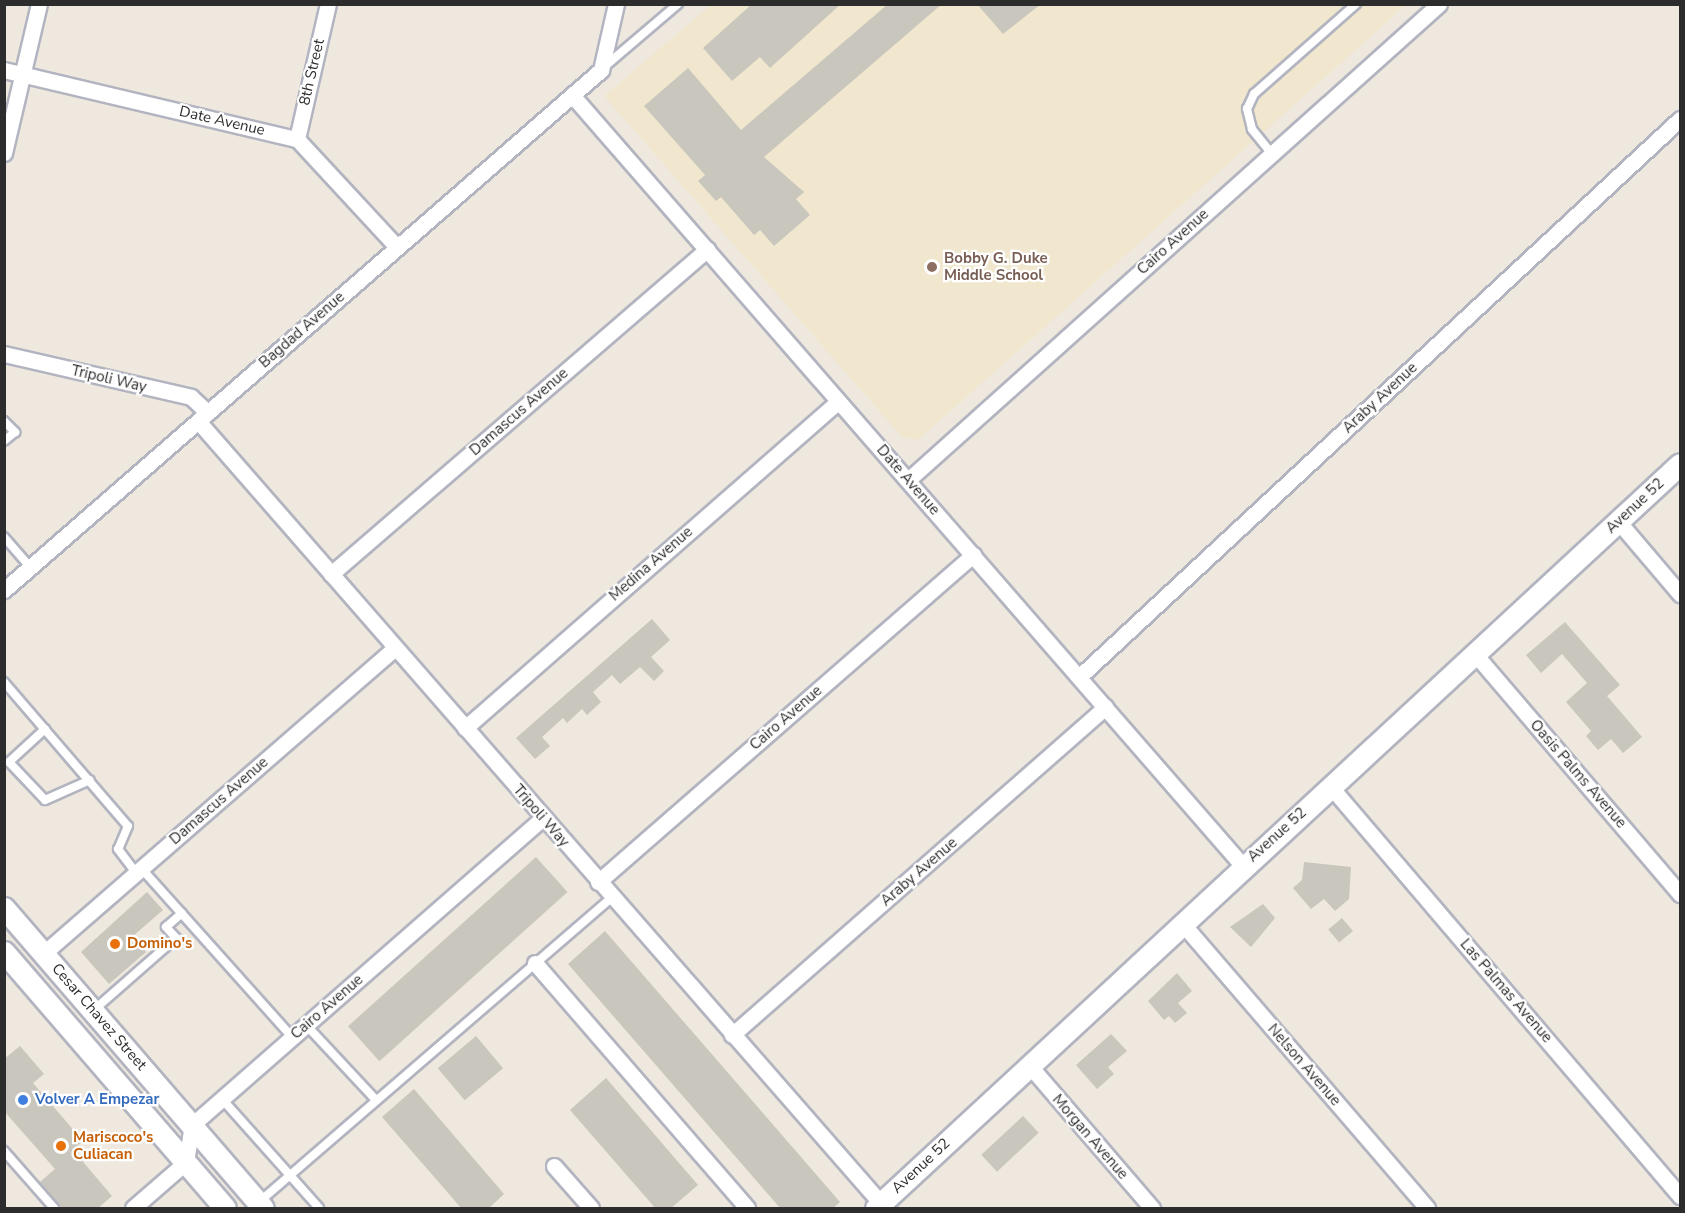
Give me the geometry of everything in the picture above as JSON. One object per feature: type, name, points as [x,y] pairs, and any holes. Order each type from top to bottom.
[{"type":"main road","name":"Avenue 52","points":[[881,1207],[1029,1065],[1680,464]]},
{"type":"main road","name":"Cesar Chavez Street","points":[[4,908],[261,1206]]},
{"type":"main road","name":"Cesar Chavez Street","points":[[4,952],[225,1209]]},
{"type":"street","points":[[4,153],[39,4]]},
{"type":"street","name":"8th Street","points":[[297,139],[328,4]]},
{"type":"street","points":[[601,70],[616,4]]},
{"type":"street","name":"Cairo Avenue","points":[[908,480],[1439,4]]},
{"type":"street","name":"Date Avenue","points":[[4,70],[297,139]]},
{"type":"street","name":"Bagdad Avenue","points":[[4,590],[601,70]]},
{"type":"street","name":"Date Avenue","points":[[572,95],[1243,866]]},
{"type":"street","name":"Araby Avenue","points":[[1079,677],[1680,119]]},
{"type":"street","points":[[297,139],[397,247]]},
{"type":"street","name":"Damascus Avenue","points":[[331,574],[707,249]]},
{"type":"street","name":"Tripoli Way","points":[[4,354],[191,398],[203,417],[331,574],[881,1207]]},
{"type":"street","name":"Medina Avenue","points":[[465,728],[838,401]]},
{"type":"street","points":[[1618,521],[1680,594]]},
{"type":"street","name":"Cairo Avenue","points":[[598,882],[973,555]]},
{"type":"street","name":"Damascus Avenue","points":[[44,953],[395,648]]},
{"type":"street","name":"Oasis Palms Avenue","points":[[1475,654],[1680,894]]},
{"type":"street","name":"Araby Avenue","points":[[732,1035],[1105,708]]},
{"type":"street","name":"Las Palmas Avenue","points":[[1331,787],[1680,1196]]},
{"type":"street","name":"Cairo Avenue","points":[[192,1125],[543,818]]},
{"type":"street","name":"Nelson Avenue","points":[[1182,923],[1427,1209]]},
{"type":"street","points":[[535,963],[747,1209]]},
{"type":"street","name":"Morgan Avenue","points":[[1029,1065],[1152,1209]]},
{"type":"street","points":[[133,1209],[186,1162],[192,1125]]},
{"type":"street","points":[[554,1166],[591,1209]]},
{"type":"lane","points":[[601,70],[678,4]]},
{"type":"lane","points":[[1272,154],[1252,129],[1247,109],[1254,94],[1356,4]]},
{"type":"lane","points":[[4,421],[15,432],[4,441]]},
{"type":"lane","points":[[4,537],[30,567]]},
{"type":"lane","points":[[4,682],[128,826],[117,849],[182,914],[292,1037]]},
{"type":"lane","points":[[45,729],[9,762],[45,800],[90,780]]},
{"type":"lane","points":[[261,1206],[290,1175],[612,897]]},
{"type":"lane","points":[[94,1010],[176,938],[166,927],[182,914]]},
{"type":"lane","points":[[306,1025],[376,1101]]},
{"type":"lane","points":[[222,1098],[319,1209]]},
{"type":"lane","points":[[4,1151],[54,1209]]},
{"type":"shaded area","name":"Bobby G. Duke Middle School","points":[[711,5],[1406,5],[918,440],[902,437],[604,96]]},
{"type":"building","points":[[752,4],[841,4],[770,68],[760,57],[732,81],[703,48]]},
{"type":"building","points":[[888,4],[942,4],[764,157],[804,192],[796,199],[810,215],[774,246],[760,230],[754,235],[721,197],[716,201],[698,181],[705,175],[644,106],[688,68],[741,130]]},
{"type":"building","points":[[977,4],[1041,4],[1003,34]]},
{"type":"building","points":[[652,619],[670,640],[651,657],[664,671],[654,681],[640,667],[620,684],[612,675],[593,692],[601,702],[587,715],[582,709],[567,723],[563,718],[542,737],[550,746],[535,759],[516,738]]},
{"type":"building","points":[[1565,622],[1620,685],[1607,696],[1642,737],[1623,753],[1611,739],[1598,750],[1586,736],[1591,731],[1566,702],[1587,683],[1562,654],[1541,673],[1526,655]]},
{"type":"building","points":[[536,857],[567,892],[379,1061],[348,1026]]},
{"type":"building","points":[[1304,862],[1351,867],[1349,899],[1335,911],[1324,899],[1311,909],[1293,888],[1302,880]]},
{"type":"building","name":"Domino's","points":[[147,892],[163,910],[133,936],[146,952],[109,984],[81,952]]},
{"type":"building","points":[[1263,904],[1275,918],[1251,947],[1230,927]]},
{"type":"building","points":[[1342,918],[1353,931],[1339,943],[1328,930]]},
{"type":"building","points":[[605,931],[840,1202],[832,1209],[781,1209],[568,964]]},
{"type":"building","points":[[1177,973],[1192,991],[1178,1003],[1187,1013],[1175,1023],[1169,1016],[1164,1020],[1148,1001]]},
{"type":"building","points":[[1111,1034],[1127,1051],[1108,1067],[1114,1074],[1097,1089],[1076,1065]]},
{"type":"building","points":[[476,1036],[503,1068],[465,1100],[438,1068]]},
{"type":"building","points":[[20,1046],[44,1074],[33,1083],[83,1141],[73,1150],[112,1196],[97,1209],[63,1209],[40,1182],[55,1169],[4,1111],[4,1059]]},
{"type":"building","points":[[606,1078],[698,1185],[670,1209],[656,1209],[570,1110]]},
{"type":"building","points":[[414,1089],[504,1194],[488,1209],[462,1209],[382,1117]]},
{"type":"building","points":[[1023,1116],[1039,1133],[997,1172],[981,1155]]},
{"type":"place","name":"Bobby G. Duke Middle School","points":[[932,267]]},
{"type":"place","name":"Domino's","points":[[115,944]]},
{"type":"place","name":"Volver A Empezar","points":[[23,1100]]},
{"type":"place","name":"Mariscoco's Culiacan","points":[[61,1146]]}]
